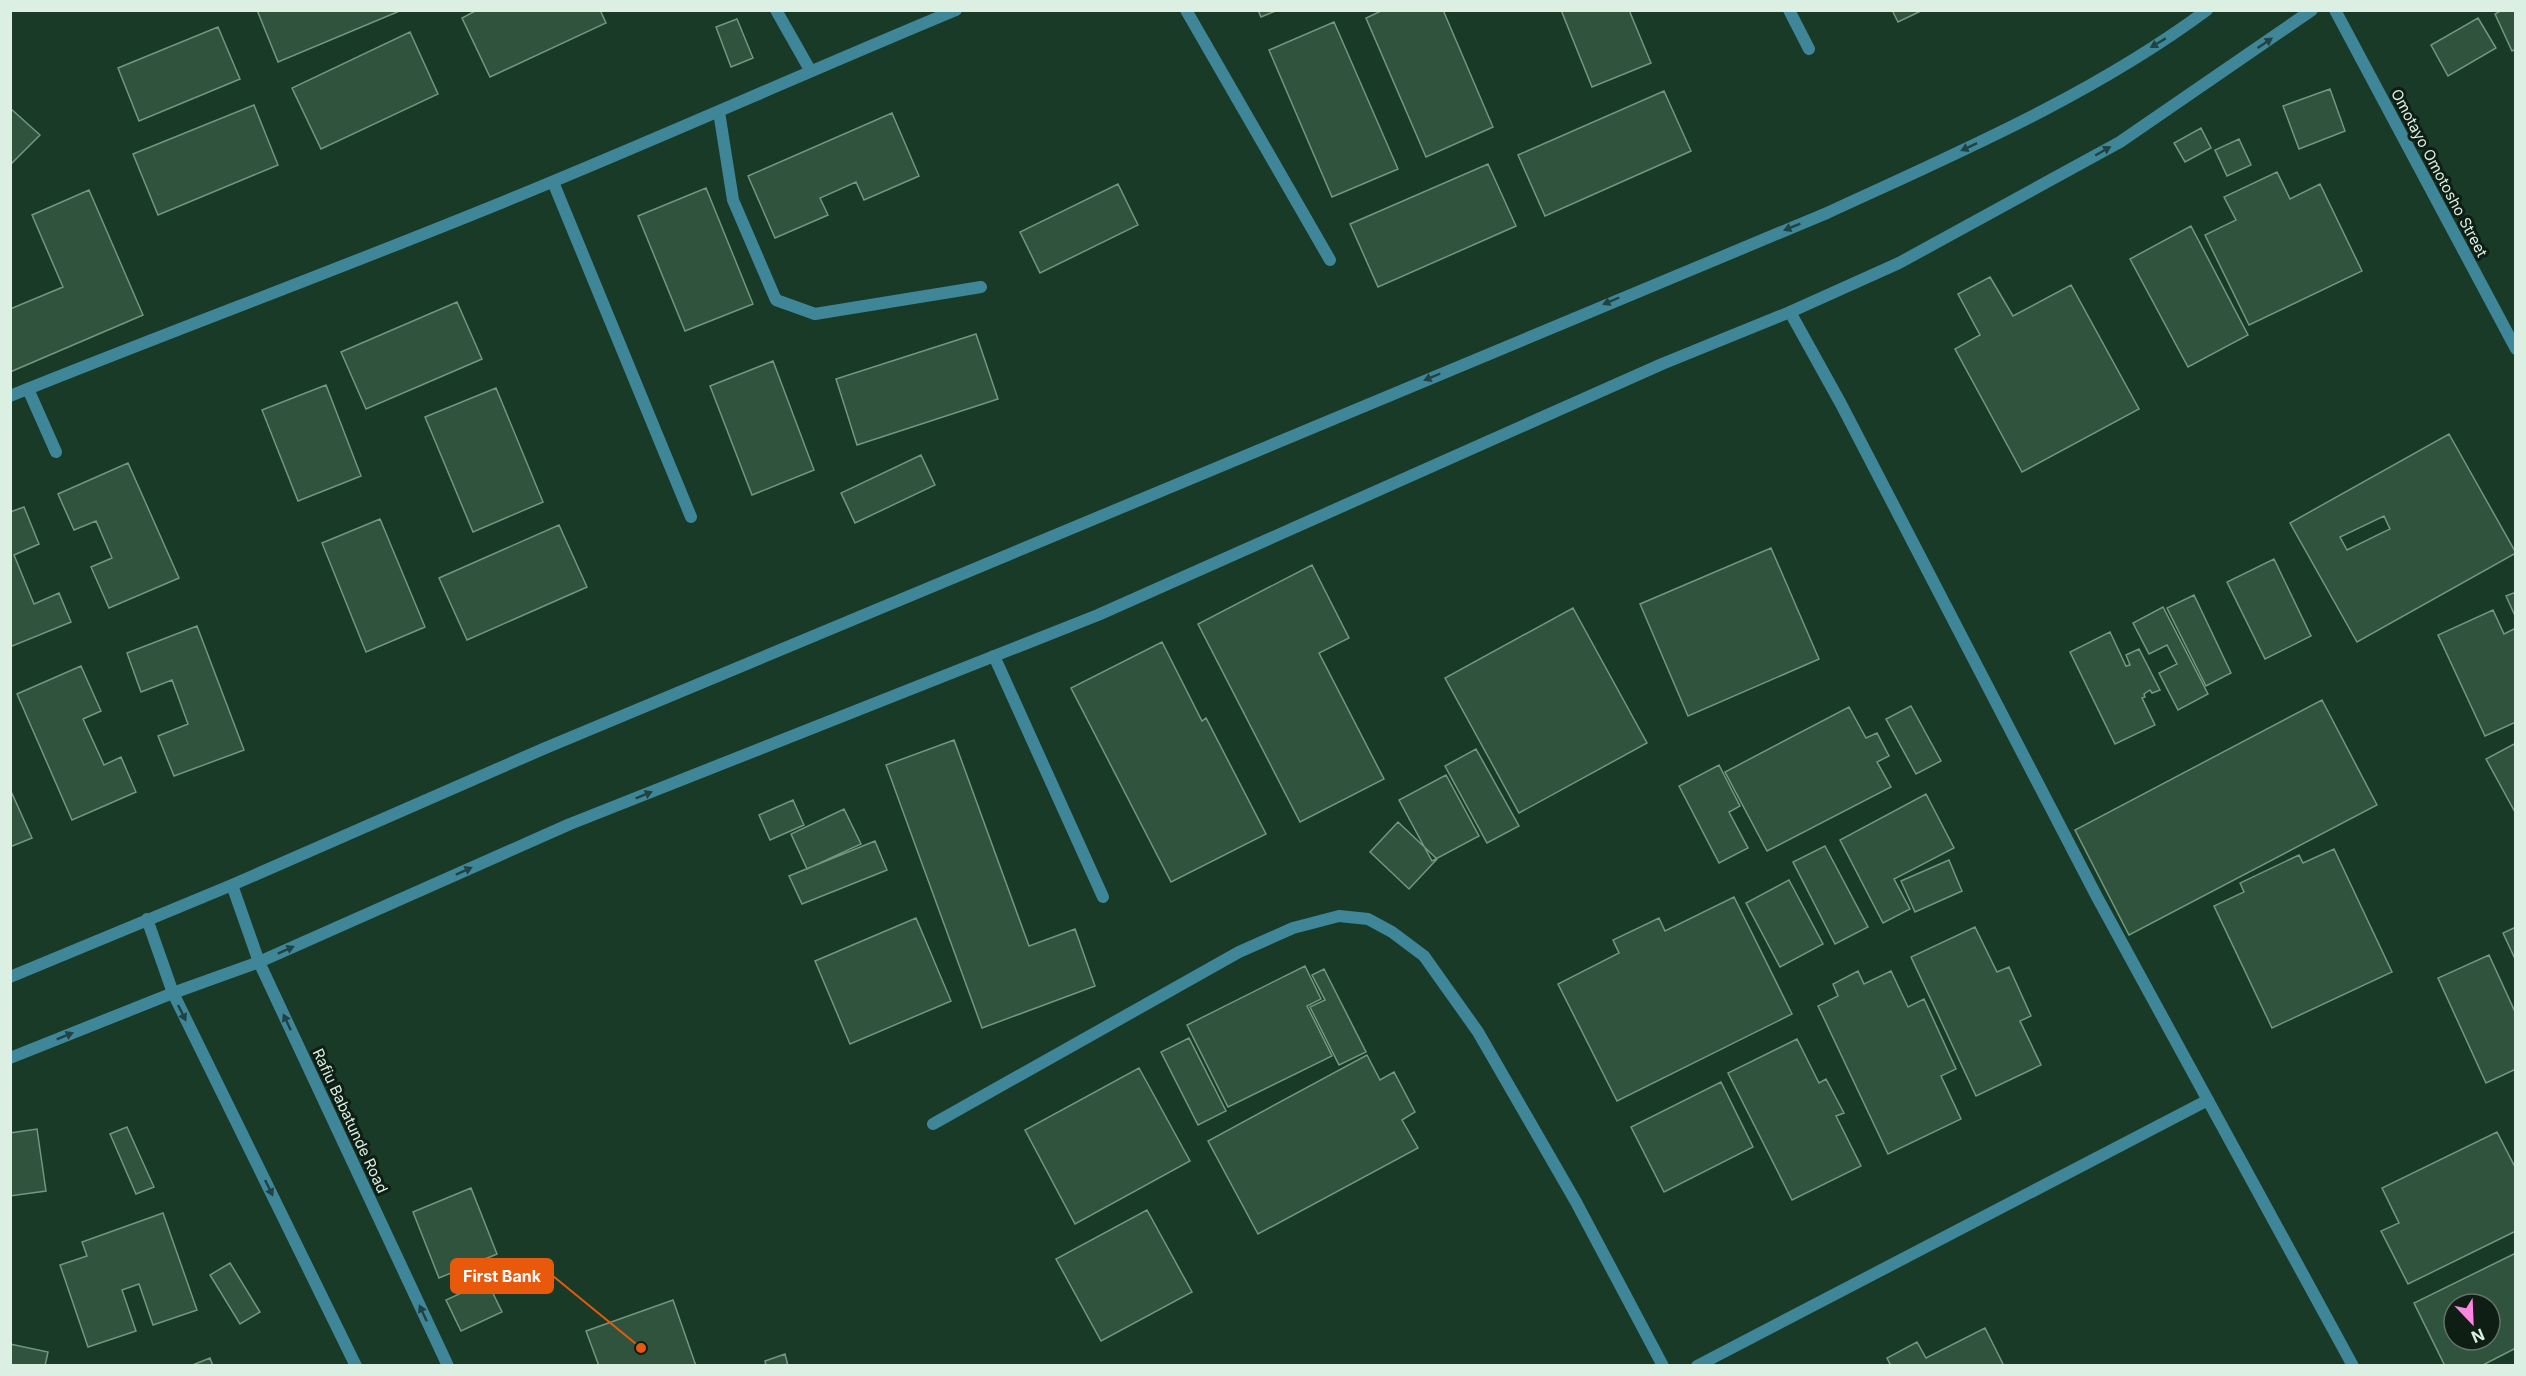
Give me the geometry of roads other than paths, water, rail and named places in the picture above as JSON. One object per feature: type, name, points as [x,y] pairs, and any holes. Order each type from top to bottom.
[{"type":"street","points":[[776,10],[810,70]]},
{"type":"street","points":[[10,396],[553,182],[719,112],[810,70],[956,10]]},
{"type":"street","points":[[1186,10],[1330,260]]},
{"type":"street","points":[[1789,10],[1809,49]]},
{"type":"street","points":[[10,977],[232,885],[543,749],[1827,213],[2023,122],[2162,41],[2207,10]]},
{"type":"street","points":[[10,1058],[172,993],[259,962],[570,824],[1098,615],[1662,364],[1790,312],[1899,263],[2120,142],[2312,10]]},
{"type":"street","name":"Omotayo Omotosho Street","points":[[2335,10],[2516,349]]},
{"type":"street","points":[[719,112],[733,200],[776,300],[815,314],[981,287]]},
{"type":"street","points":[[553,182],[692,517]]},
{"type":"street","points":[[1790,312],[1841,404],[2097,897],[2353,1365]]},
{"type":"street","points":[[28,389],[56,452]]},
{"type":"street","points":[[994,656],[1103,897]]},
{"type":"street","name":"Rafiu Babatunde Road","points":[[232,885],[259,962],[448,1365]]},
{"type":"street","points":[[933,1124],[1239,952],[1293,928],[1340,916],[1368,919],[1392,932],[1424,956],[1478,1032],[1576,1202],[1663,1365]]},
{"type":"street","points":[[147,920],[172,993],[356,1365]]},
{"type":"street","points":[[1697,1365],[2208,1100]]},
{"type":"place","name":"First Bank","points":[[641,1348]]}]
